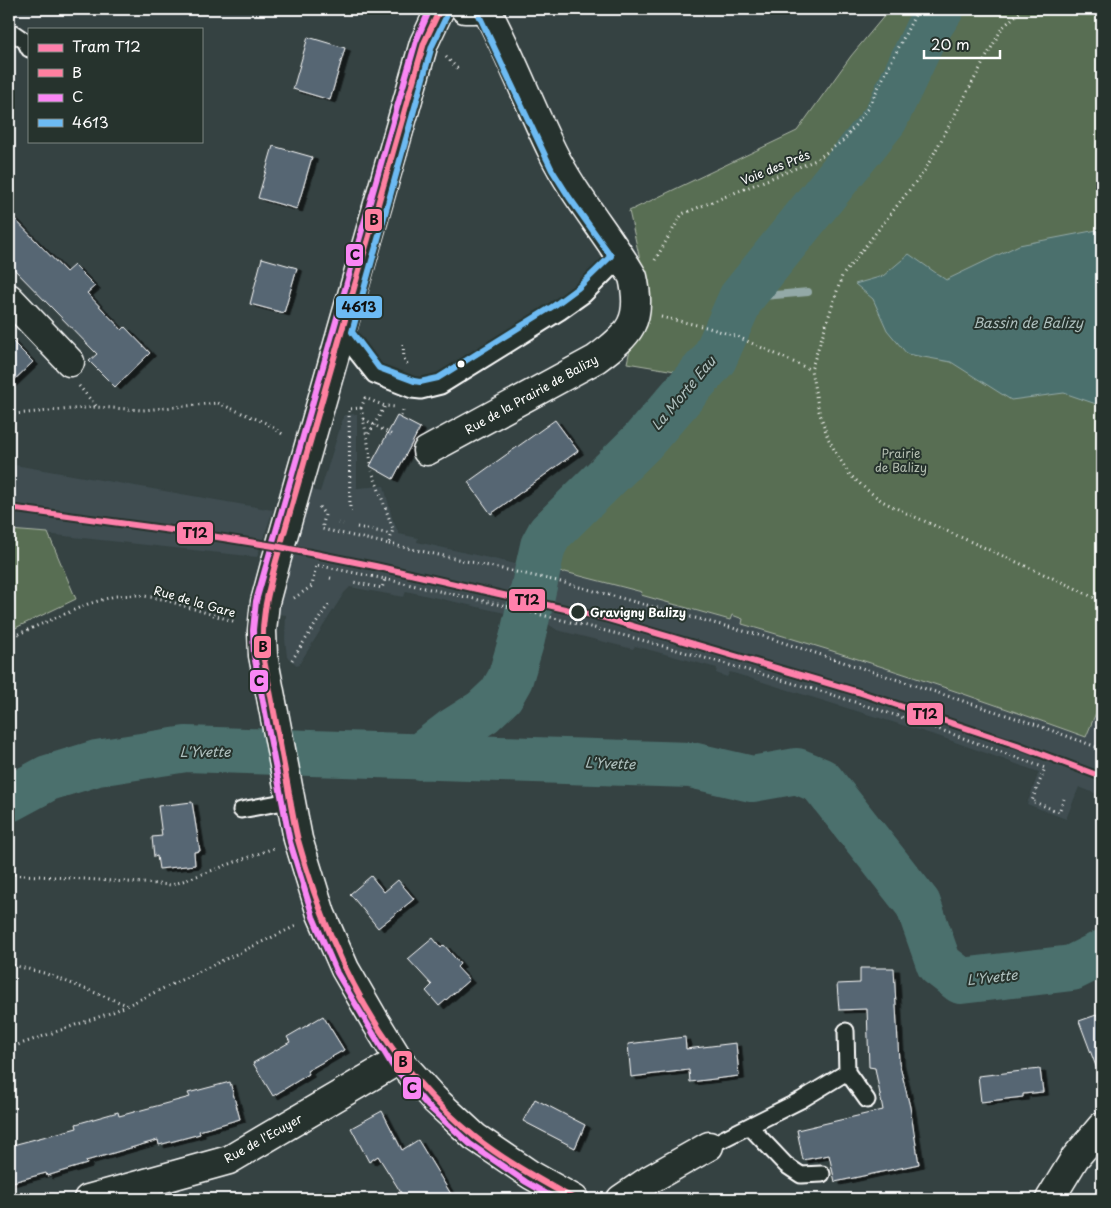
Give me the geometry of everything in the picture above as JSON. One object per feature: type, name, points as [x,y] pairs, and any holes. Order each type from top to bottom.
[{"type":"street","points":[[440,9],[424,43],[280,547],[265,602],[262,631],[263,655],[288,796],[298,839],[321,914],[346,969],[375,1021],[399,1060],[436,1100],[475,1137],[531,1175],[574,1199]]},
{"type":"street","points":[[465,9],[474,9]]},
{"type":"street","points":[[486,9],[501,37],[552,152],[622,257],[633,277],[636,302]]},
{"type":"street","points":[[9,298],[70,362]]},
{"type":"street","name":"Rue de la Prairie de Balizy","points":[[427,451],[596,359],[614,346],[627,333],[633,322],[636,302]]},
{"type":"street","name":"Rue de l'Ecuyer","points":[[88,1199],[229,1160],[399,1060]]},
{"type":"street","points":[[1050,1199],[1075,1158],[1102,1126]]},
{"type":"street","points":[[621,1199],[649,1180],[709,1146]]},
{"type":"lane","points":[[9,30],[25,41],[28,47]]},
{"type":"lane","points":[[342,334],[374,375],[412,390],[421,391],[441,386],[584,295],[622,257]]},
{"type":"lane","points":[[241,810],[288,796]]},
{"type":"lane","points":[[846,1031],[847,1072],[867,1100]]},
{"type":"lane","points":[[709,1146],[801,1100],[847,1072]]},
{"type":"lane","points":[[750,1127],[786,1165],[800,1174],[822,1174]]},
{"type":"path","name":"Voie des Prés","points":[[636,302],[670,231],[682,214],[816,160],[844,140],[868,108],[918,9]]},
{"type":"path","points":[[1023,9],[1002,28],[925,170],[842,276],[811,370],[819,412],[828,438],[850,475],[867,490],[882,501],[904,512],[1075,588],[1102,602]]},
{"type":"path","points":[[448,58],[460,71]]},
{"type":"path","points":[[636,302],[738,337],[811,370]]},
{"type":"path","points":[[403,344],[404,359],[411,370]]},
{"type":"path","points":[[371,463],[368,437],[361,408],[365,398],[385,406],[405,408],[401,416]]},
{"type":"path","points":[[9,413],[96,407],[143,410],[218,404],[266,423],[290,438],[311,443]]},
{"type":"path","points":[[368,437],[385,406]]},
{"type":"path","points":[[350,512],[349,409],[361,408]]},
{"type":"path","points":[[364,419],[392,435]]},
{"type":"path","points":[[372,471],[393,529],[389,544]]},
{"type":"path","points":[[317,504],[325,515],[322,530],[557,580],[766,637],[1034,724],[1102,749]]},
{"type":"path","points":[[338,523],[343,524]]},
{"type":"path","points":[[357,527],[391,534]]},
{"type":"path","points":[[291,600],[312,586],[316,565],[515,608],[633,638],[826,693],[1045,768],[1032,800],[1059,812],[1064,799]]},
{"type":"path","points":[[330,578],[334,579]]},
{"type":"path","points":[[353,582],[382,588],[385,580]]},
{"type":"path","name":"Rue de la Gare","points":[[9,638],[88,604],[115,596],[138,595],[162,599],[262,631]]},
{"type":"path","points":[[292,660],[330,602]]},
{"type":"path","points":[[1098,718],[1102,709]]},
{"type":"path","points":[[9,874],[172,885],[298,839]]},
{"type":"path","points":[[9,1048],[113,1012],[321,914]]},
{"type":"path","points":[[9,966],[12,965],[44,973],[127,1005]]},
{"type":"shaded area","points":[[357,414],[357,488],[384,486],[392,518],[399,534],[418,538],[417,542],[556,573],[565,572],[642,592],[641,595],[729,620],[732,615],[743,619],[742,624],[837,651],[986,701],[1085,737],[1102,702],[1102,796],[1079,787],[1066,819],[1027,804],[1039,772],[941,737],[730,672],[727,677],[716,673],[717,668],[635,646],[633,649],[557,630],[548,624],[505,613],[406,591],[404,597],[350,587],[344,593],[298,666],[287,657],[285,639],[286,615],[278,614],[280,603],[312,490],[320,492],[344,415]]},
{"type":"shaded area","points":[[9,464],[273,510],[257,557],[9,530]]},
{"type":"green space","name":"Prairie de Balizy","points":[[890,9],[1102,9],[1102,702],[1086,737],[915,678],[742,624],[743,619],[732,615],[730,620],[641,595],[642,592],[565,572],[556,573],[547,570],[556,541],[674,428],[717,378],[627,363],[645,282],[629,211],[797,131],[851,56]]},
{"type":"green space","points":[[9,530],[48,533],[76,599],[9,631]]},
{"type":"water","name":"Bassin de Balizy","points":[[1102,229],[1102,406],[1064,393],[1011,400],[951,362],[907,354],[887,330],[873,299],[855,284],[883,276],[909,254],[946,280],[1019,245]]},
{"type":"building","points":[[308,37],[345,48],[330,100],[293,89]]},
{"type":"building","points":[[273,146],[312,157],[297,209],[258,198]]},
{"type":"building","points":[[9,213],[66,272],[74,265],[95,286],[87,293],[122,330],[125,327],[150,353],[115,387],[89,361],[97,354],[9,264]]},
{"type":"building","points":[[262,258],[297,268],[284,313],[250,304]]},
{"type":"building","points":[[9,338],[33,362],[9,385]]},
{"type":"building","points":[[397,416],[420,428],[393,479],[370,466]]},
{"type":"building","points":[[555,420],[578,451],[491,514],[468,482]]},
{"type":"building","points":[[192,802],[200,851],[194,852],[195,865],[159,869],[157,856],[154,857],[152,837],[162,836],[158,806]]},
{"type":"building","points":[[371,876],[384,892],[398,880],[414,899],[378,928],[350,894]]},
{"type":"building","points":[[433,938],[441,948],[444,945],[460,964],[457,967],[469,980],[439,1006],[426,991],[432,985],[408,959]]},
{"type":"building","points":[[860,968],[894,968],[899,1062],[910,1107],[919,1164],[835,1182],[829,1155],[803,1160],[797,1130],[883,1110],[875,1068],[869,1067],[867,1009],[839,1010],[837,984],[860,983]]},
{"type":"building","points":[[1102,1013],[1102,1076],[1100,1077],[1079,1021]]},
{"type":"building","points":[[323,1016],[344,1050],[307,1071],[309,1074],[273,1096],[253,1063],[290,1042],[287,1037]]},
{"type":"building","points":[[685,1037],[686,1049],[736,1043],[739,1076],[690,1082],[689,1070],[631,1077],[628,1044]]},
{"type":"building","points":[[1040,1069],[1043,1092],[1023,1094],[1023,1097],[981,1102],[978,1076]]},
{"type":"building","points":[[230,1082],[240,1119],[199,1131],[200,1134],[159,1145],[158,1140],[86,1161],[87,1164],[47,1176],[46,1173],[9,1183],[9,1146],[77,1128],[76,1124],[118,1112],[119,1116],[190,1097],[188,1093]]},
{"type":"building","points":[[535,1099],[585,1125],[575,1148],[523,1121]]},
{"type":"building","points":[[382,1111],[402,1150],[418,1140],[454,1199],[405,1199],[378,1156],[369,1162],[351,1128]]},
{"type":"waterway","name":"La Morte Eau","points":[[419,757],[453,731],[483,712],[501,695],[510,679],[522,639],[543,546],[550,533],[642,442],[714,359],[741,298],[885,119],[927,30],[941,9]]},
{"type":"waterway","points":[[741,298],[808,292]]},
{"type":"waterway","name":"L'Yvette","points":[[9,799],[48,778],[97,763],[186,749],[691,765],[752,779],[797,771],[821,781],[918,904],[939,964],[961,981],[1072,968],[1102,953]]},
{"type":"tram line","name":"T12","points":[[9,508],[280,547],[375,566],[605,618],[858,692],[1017,745],[1102,777]]},
{"type":"transit line","name":"C","points":[[430,9],[416,41],[256,601],[253,630],[254,655],[290,842],[313,917],[337,973],[392,1065],[428,1106],[470,1144],[526,1182],[556,1199]]},
{"type":"transit line","name":"B","points":[[440,9],[424,43],[276,561],[265,607],[263,655],[298,840],[326,923],[343,964],[364,1003],[387,1040],[413,1075],[442,1108],[498,1154],[574,1199]]},
{"type":"transit line","name":"4613","points":[[448,13],[432,46],[352,332],[379,368],[420,382],[438,378],[555,305],[578,288],[611,256],[552,170],[478,13]]},
{"type":"place","name":"Gravigny Balizy","points":[[578,612]]}]
